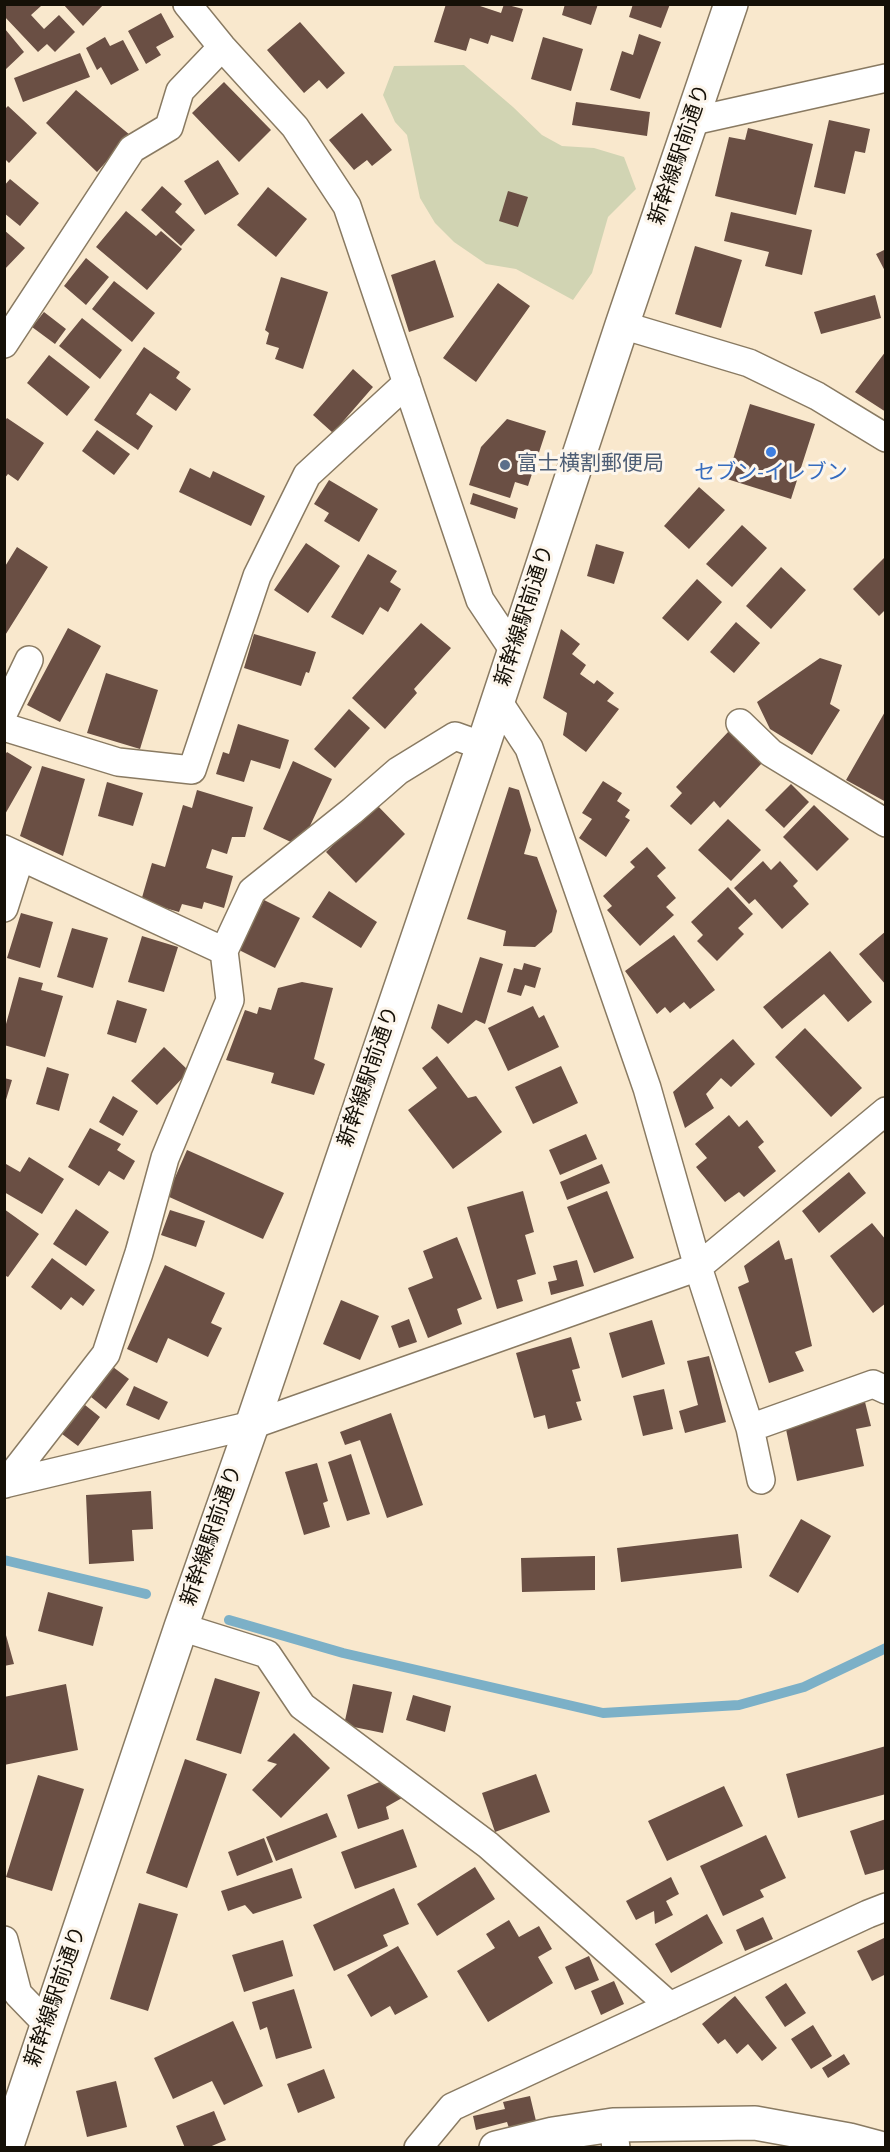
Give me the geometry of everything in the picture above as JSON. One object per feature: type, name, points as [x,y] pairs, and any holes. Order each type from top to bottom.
[{"type":"street","points":[[187,4],[222,47],[295,127],[347,206],[480,600],[514,651]]},
{"type":"street","name":"新幹線駅前通り","points":[[6,2148],[181,1627],[483,746],[731,4]]},
{"type":"street","points":[[9,326],[132,149],[169,127],[180,91],[222,47]]},
{"type":"street","points":[[693,122],[885,78]]},
{"type":"street","points":[[622,325],[749,363],[817,396],[885,438]]},
{"type":"street","points":[[4,727],[118,762],[192,770],[256,576],[308,475],[406,383]]},
{"type":"street","points":[[4,712],[29,660]]},
{"type":"street","points":[[498,701],[529,748],[647,1088],[698,1267],[750,1428],[761,1480]]},
{"type":"street","points":[[740,723],[771,753],[885,823]]},
{"type":"street","points":[[5,1484],[106,1354],[139,1253],[165,1158],[230,1000],[224,951],[252,891],[398,771],[455,736],[483,746]]},
{"type":"street","points":[[4,908],[12,854],[224,951]]},
{"type":"street","points":[[5,1484],[252,1425],[698,1267],[885,1111]]},
{"type":"street","points":[[750,1428],[873,1384],[885,1390]]},
{"type":"street","points":[[181,1627],[267,1654],[302,1706],[488,1845],[670,2006]]},
{"type":"street","points":[[418,2148],[452,2107],[885,1908]]},
{"type":"street","points":[[4,1940],[18,1994],[48,2025]]},
{"type":"street","points":[[496,2148],[553,2134],[615,2136],[755,2123],[849,2140],[879,2148]]},
{"type":"green space","points":[[464,65],[542,135],[562,146],[594,148],[624,157],[636,189],[608,217],[592,273],[573,300],[516,269],[486,264],[454,242],[435,223],[420,198],[407,135],[395,122],[383,95],[394,66]]},
{"type":"building","points":[[4,4],[40,4],[41,6],[31,15],[44,29],[59,15],[75,32],[55,52],[47,44],[38,52],[4,16]]},
{"type":"building","points":[[63,4],[104,4],[83,26]]},
{"type":"building","points":[[446,4],[474,4],[501,13],[504,4],[523,9],[513,42],[491,35],[488,44],[470,38],[466,51],[434,42]]},
{"type":"building","points":[[565,4],[598,4],[591,25],[562,15]]},
{"type":"building","points":[[633,4],[670,4],[661,28],[629,17]]},
{"type":"building","points":[[161,13],[174,37],[156,47],[161,55],[146,64],[128,31]]},
{"type":"building","points":[[300,22],[345,73],[327,89],[319,80],[304,93],[267,50]]},
{"type":"building","points":[[5,29],[24,52],[5,70]]},
{"type":"building","points":[[639,34],[661,42],[640,99],[610,90],[622,51],[633,55]]},
{"type":"building","points":[[105,37],[110,46],[123,40],[139,70],[111,85],[101,67],[97,70],[86,48]]},
{"type":"building","points":[[543,37],[583,49],[571,91],[531,79]]},
{"type":"building","points":[[80,53],[90,77],[23,102],[14,78]]},
{"type":"building","points":[[224,82],[271,130],[239,162],[192,113]]},
{"type":"building","points":[[76,90],[130,135],[97,172],[46,123]]},
{"type":"building","points":[[576,102],[650,112],[647,136],[572,125]]},
{"type":"building","points":[[8,106],[37,133],[9,163],[4,158],[4,110]]},
{"type":"building","points":[[362,113],[392,150],[372,166],[367,160],[354,170],[329,140]]},
{"type":"building","points":[[829,120],[870,129],[865,153],[855,151],[845,194],[814,187]]},
{"type":"building","points":[[748,128],[813,144],[796,215],[715,196],[729,137],[745,140]]},
{"type":"building","points":[[218,160],[239,194],[205,215],[184,181]]},
{"type":"building","points":[[10,179],[39,203],[20,226],[4,213],[4,186]]},
{"type":"building","points":[[162,186],[182,204],[175,212],[195,230],[181,246],[141,210]]},
{"type":"building","points":[[268,187],[307,219],[276,257],[237,225]]},
{"type":"building","points":[[508,191],[528,197],[518,227],[499,221]]},
{"type":"building","points":[[126,211],[156,236],[161,231],[182,249],[147,290],[96,247]]},
{"type":"building","points":[[731,212],[812,230],[802,275],[765,266],[769,252],[724,241]]},
{"type":"building","points":[[4,230],[25,248],[4,270]]},
{"type":"building","points":[[695,246],[742,260],[721,328],[675,314]]},
{"type":"building","points":[[886,249],[886,273],[876,254]]},
{"type":"building","points":[[86,258],[109,277],[86,305],[64,286]]},
{"type":"building","points":[[435,260],[454,317],[409,332],[391,275]]},
{"type":"building","points":[[281,277],[328,292],[303,369],[275,359],[279,348],[266,344],[269,333],[265,330]]},
{"type":"building","points":[[114,281],[155,313],[132,342],[92,309]]},
{"type":"building","points":[[498,283],[530,306],[476,382],[443,358]]},
{"type":"building","points":[[875,295],[881,318],[821,334],[814,312]]},
{"type":"building","points":[[44,312],[66,329],[55,344],[32,327]]},
{"type":"building","points":[[82,318],[122,350],[100,379],[59,346]]},
{"type":"building","points":[[144,347],[180,372],[176,378],[191,389],[176,411],[150,393],[136,414],[153,426],[138,450],[94,420]]},
{"type":"building","points":[[886,351],[886,412],[855,392]]},
{"type":"building","points":[[49,355],[90,387],[67,416],[27,383]]},
{"type":"building","points":[[353,369],[373,387],[333,433],[313,415]]},
{"type":"building","name":"セブン-イレブン","points":[[750,404],[815,424],[791,499],[727,479]]},
{"type":"building","points":[[7,418],[44,443],[18,481],[8,474],[4,479],[4,422]]},
{"type":"building","name":"富士横割郵便局","points":[[507,419],[546,431],[528,486],[515,482],[510,498],[469,485],[481,447]]},
{"type":"building","points":[[97,430],[130,454],[114,475],[82,451]]},
{"type":"building","points":[[190,468],[210,478],[213,471],[265,496],[251,526],[179,492]]},
{"type":"building","points":[[329,480],[378,509],[359,542],[324,521],[329,513],[314,504]]},
{"type":"building","points":[[699,487],[725,510],[689,549],[664,526]]},
{"type":"building","points":[[473,493],[518,508],[515,519],[470,504]]},
{"type":"building","points":[[742,525],[767,548],[732,587],[706,564]]},
{"type":"building","points":[[306,543],[340,566],[308,613],[274,590]]},
{"type":"building","points":[[596,544],[624,552],[614,584],[587,576]]},
{"type":"building","points":[[17,547],[48,567],[4,637],[4,568]]},
{"type":"building","points":[[368,554],[397,571],[390,582],[401,589],[388,612],[380,607],[363,635],[331,617]]},
{"type":"building","points":[[884,558],[886,609],[879,616],[853,589]]},
{"type":"building","points":[[781,567],[806,590],[771,629],[746,606]]},
{"type":"building","points":[[697,579],[722,602],[688,641],[662,618]]},
{"type":"building","points":[[736,622],[760,643],[734,673],[710,652]]},
{"type":"building","points":[[421,623],[451,648],[414,689],[417,693],[385,729],[352,698]]},
{"type":"building","points":[[68,628],[101,646],[60,722],[27,705]]},
{"type":"building","points":[[561,629],[580,644],[572,654],[586,665],[580,674],[594,684],[597,680],[614,693],[607,701],[619,709],[586,752],[563,735],[567,713],[543,698]]},
{"type":"building","points":[[254,634],[316,652],[309,673],[306,672],[301,686],[244,668]]},
{"type":"building","points":[[820,658],[842,665],[830,704],[840,710],[812,755],[770,729],[757,702]]},
{"type":"building","points":[[106,673],[158,690],[140,749],[87,733]]},
{"type":"building","points":[[349,709],[370,728],[335,768],[314,749]]},
{"type":"building","points":[[886,710],[886,802],[846,780]]},
{"type":"building","points":[[238,724],[289,740],[280,769],[251,760],[244,782],[216,774],[223,752],[229,754]]},
{"type":"building","points":[[729,731],[762,763],[720,808],[714,801],[691,825],[670,806],[682,793],[676,787]]},
{"type":"building","points":[[7,752],[32,767],[4,816],[4,756]]},
{"type":"building","points":[[293,761],[332,779],[309,828],[293,843],[263,829]]},
{"type":"building","points":[[42,766],[85,779],[63,856],[20,836]]},
{"type":"building","points":[[603,781],[622,793],[617,801],[630,810],[625,817],[630,820],[606,857],[579,838],[592,819],[582,813]]},
{"type":"building","points":[[107,782],[143,793],[133,826],[98,816]]},
{"type":"building","points":[[791,784],[809,802],[784,828],[765,810]]},
{"type":"building","points":[[509,787],[519,790],[531,830],[524,854],[537,857],[557,911],[552,932],[535,947],[503,946],[506,931],[467,919]]},
{"type":"building","points":[[197,790],[253,807],[245,837],[232,837],[227,854],[212,849],[206,868],[233,876],[224,908],[204,902],[202,909],[182,904],[179,912],[141,901],[152,863],[165,867],[183,805],[192,808]]},
{"type":"building","points":[[375,803],[405,834],[356,883],[326,852]]},
{"type":"building","points":[[814,805],[849,839],[817,871],[783,837]]},
{"type":"building","points":[[728,819],[761,850],[731,881],[698,850]]},
{"type":"building","points":[[647,847],[666,868],[657,876],[676,898],[666,907],[674,915],[640,946],[607,910],[612,906],[603,896],[635,867],[630,862]]},
{"type":"building","points":[[763,861],[771,870],[780,861],[798,881],[793,886],[809,904],[782,929],[755,899],[749,904],[734,888]]},
{"type":"building","points":[[728,887],[753,914],[738,928],[744,934],[717,961],[697,941],[703,935],[691,922]]},
{"type":"building","points":[[329,891],[377,922],[361,948],[312,917]]},
{"type":"building","points":[[264,900],[300,918],[275,968],[239,950]]},
{"type":"building","points":[[21,913],[53,922],[40,968],[7,958]]},
{"type":"building","points":[[72,928],[108,938],[93,988],[57,977]]},
{"type":"building","points":[[886,931],[886,985],[859,954]]},
{"type":"building","points":[[674,935],[715,990],[690,1009],[684,1002],[670,1013],[665,1007],[657,1014],[625,971]]},
{"type":"building","points":[[142,936],[178,947],[164,992],[128,982]]},
{"type":"building","points":[[830,951],[872,1002],[848,1022],[824,994],[782,1029],[763,1007]]},
{"type":"building","points":[[480,957],[503,964],[485,1024],[476,1020],[448,1044],[431,1028],[438,1004],[462,1013]]},
{"type":"building","points":[[524,963],[541,968],[535,988],[525,985],[521,996],[507,992],[514,968],[522,970]]},
{"type":"building","points":[[19,977],[43,983],[41,990],[63,996],[45,1057],[4,1045],[4,1023],[6,1024]]},
{"type":"building","points":[[302,982],[333,988],[314,1059],[325,1064],[314,1095],[271,1083],[274,1073],[226,1060],[245,1010],[257,1014],[259,1007],[271,1010],[278,988]]},
{"type":"building","points":[[117,1000],[147,1009],[136,1043],[107,1034]]},
{"type":"building","points":[[533,1006],[539,1018],[544,1015],[559,1047],[508,1071],[488,1028]]},
{"type":"building","points":[[805,1028],[862,1088],[831,1117],[775,1057]]},
{"type":"building","points":[[733,1039],[755,1064],[731,1087],[721,1078],[706,1094],[714,1108],[685,1128],[673,1092]]},
{"type":"building","points":[[164,1047],[189,1071],[157,1105],[131,1081]]},
{"type":"building","points":[[437,1056],[468,1098],[476,1096],[502,1132],[453,1169],[408,1110],[437,1088],[422,1068]]},
{"type":"building","points":[[561,1066],[578,1103],[533,1124],[515,1087]]},
{"type":"building","points":[[47,1067],[69,1074],[59,1111],[36,1104]]},
{"type":"building","points":[[4,1078],[12,1080],[5,1103],[4,1103]]},
{"type":"building","points":[[113,1096],[138,1111],[123,1136],[99,1122]]},
{"type":"building","points":[[729,1115],[739,1127],[747,1120],[764,1142],[758,1147],[776,1171],[744,1197],[739,1192],[725,1202],[696,1167],[707,1158],[695,1144]]},
{"type":"building","points":[[90,1128],[121,1144],[117,1150],[135,1161],[124,1180],[109,1171],[99,1186],[68,1167]]},
{"type":"building","points":[[586,1134],[597,1159],[560,1175],[549,1150]]},
{"type":"building","points":[[187,1150],[284,1193],[263,1239],[167,1196]]},
{"type":"building","points":[[29,1157],[64,1179],[42,1214],[4,1192],[6,1164],[20,1172]]},
{"type":"building","points":[[602,1164],[610,1183],[567,1200],[560,1182]]},
{"type":"building","points":[[849,1172],[866,1193],[819,1233],[802,1211]]},
{"type":"building","points":[[523,1191],[534,1232],[525,1235],[536,1274],[517,1280],[523,1301],[497,1309],[467,1207]]},
{"type":"building","points":[[607,1191],[634,1258],[594,1273],[567,1207]]},
{"type":"building","points":[[4,1209],[39,1234],[8,1277],[4,1275]]},
{"type":"building","points":[[76,1209],[109,1232],[86,1266],[53,1244]]},
{"type":"building","points":[[170,1210],[205,1221],[196,1247],[161,1235]]},
{"type":"building","points":[[872,1223],[886,1240],[886,1303],[873,1313],[830,1256]]},
{"type":"building","points":[[457,1237],[482,1299],[457,1309],[462,1324],[428,1338],[408,1288],[433,1278],[423,1251]]},
{"type":"building","points":[[779,1240],[785,1260],[792,1258],[812,1346],[795,1352],[804,1371],[769,1383],[738,1287],[749,1282],[744,1266]]},
{"type":"building","points":[[52,1258],[95,1290],[83,1306],[71,1297],[61,1310],[31,1287]]},
{"type":"building","points":[[577,1260],[584,1286],[551,1295],[548,1282],[557,1280],[553,1266]]},
{"type":"building","points":[[165,1265],[225,1293],[211,1323],[222,1328],[208,1357],[168,1338],[157,1363],[127,1349]]},
{"type":"building","points":[[341,1300],[379,1316],[360,1360],[323,1344]]},
{"type":"building","points":[[409,1319],[417,1342],[399,1348],[391,1326]]},
{"type":"building","points":[[652,1320],[665,1364],[622,1378],[609,1333]]},
{"type":"building","points":[[571,1337],[580,1368],[572,1370],[581,1401],[576,1402],[582,1420],[548,1429],[545,1415],[534,1418],[516,1353]]},
{"type":"building","points":[[709,1356],[726,1422],[685,1433],[679,1411],[698,1405],[687,1361]]},
{"type":"building","points":[[113,1367],[129,1379],[106,1409],[91,1397]]},
{"type":"building","points":[[134,1386],[168,1402],[159,1420],[126,1405]]},
{"type":"building","points":[[664,1389],[673,1429],[643,1436],[633,1396]]},
{"type":"building","points":[[865,1402],[871,1426],[856,1429],[864,1466],[797,1481],[784,1420]]},
{"type":"building","points":[[85,1405],[100,1417],[78,1446],[62,1434]]},
{"type":"building","points":[[391,1413],[423,1505],[387,1518],[360,1440],[345,1445],[340,1432]]},
{"type":"building","points":[[351,1454],[370,1514],[347,1521],[328,1462]]},
{"type":"building","points":[[317,1463],[328,1501],[323,1503],[330,1527],[304,1535],[285,1472]]},
{"type":"building","points":[[151,1491],[153,1529],[132,1530],[134,1561],[89,1564],[86,1495]]},
{"type":"building","points":[[801,1519],[831,1536],[798,1593],[769,1576]]},
{"type":"building","points":[[738,1534],[742,1568],[621,1582],[617,1548]]},
{"type":"building","points":[[595,1556],[595,1590],[522,1592],[521,1558]]},
{"type":"building","points":[[48,1592],[103,1607],[93,1646],[38,1631]]},
{"type":"building","points":[[4,1628],[14,1664],[4,1666]]},
{"type":"building","points":[[215,1678],[260,1692],[241,1754],[196,1740]]},
{"type":"building","points":[[66,1684],[78,1750],[4,1765],[4,1697]]},
{"type":"building","points":[[353,1684],[392,1692],[383,1733],[344,1725]]},
{"type":"building","points":[[413,1695],[451,1706],[445,1732],[406,1720]]},
{"type":"building","points":[[294,1733],[330,1768],[281,1818],[252,1790],[277,1764],[267,1761]]},
{"type":"building","points":[[886,1746],[886,1794],[798,1818],[786,1774]]},
{"type":"building","points":[[185,1759],[227,1774],[187,1888],[146,1873]]},
{"type":"building","points":[[536,1774],[550,1812],[495,1832],[482,1793]]},
{"type":"building","points":[[38,1775],[84,1789],[52,1891],[6,1877]]},
{"type":"building","points":[[382,1781],[402,1798],[386,1807],[389,1819],[358,1829],[347,1795]]},
{"type":"building","points":[[724,1786],[743,1826],[667,1861],[648,1821]]},
{"type":"building","points":[[327,1813],[337,1837],[276,1861],[266,1837]]},
{"type":"building","points":[[886,1819],[886,1869],[865,1875],[850,1831]]},
{"type":"building","points":[[403,1829],[417,1867],[355,1889],[341,1852]]},
{"type":"building","points":[[766,1835],[786,1878],[760,1890],[764,1897],[723,1916],[700,1866]]},
{"type":"building","points":[[264,1838],[273,1862],[237,1876],[228,1852]]},
{"type":"building","points":[[475,1867],[495,1899],[437,1936],[417,1904]]},
{"type":"building","points":[[292,1868],[302,1898],[253,1914],[245,1905],[228,1911],[221,1891]]},
{"type":"building","points":[[671,1877],[679,1894],[666,1901],[673,1915],[655,1924],[654,1911],[636,1920],[626,1901]]},
{"type":"building","points":[[394,1888],[409,1924],[383,1935],[388,1946],[334,1971],[313,1925]]},
{"type":"building","points":[[139,1903],[178,1914],[148,2011],[110,1999]]},
{"type":"building","points":[[707,1914],[723,1943],[671,1973],[655,1944]]},
{"type":"building","points":[[763,1917],[773,1939],[745,1951],[736,1930]]},
{"type":"building","points":[[509,1920],[519,1937],[539,1926],[552,1949],[538,1957],[553,1983],[488,2022],[457,1971],[495,1948],[486,1934]]},
{"type":"building","points":[[886,1937],[886,1974],[872,1981],[857,1951]]},
{"type":"building","points":[[283,1940],[293,1976],[244,1992],[232,1955]]},
{"type":"building","points":[[398,1946],[428,1997],[395,2015],[390,2006],[371,2017],[347,1975]]},
{"type":"building","points":[[589,1956],[599,1980],[575,1990],[565,1967]]},
{"type":"building","points":[[614,1981],[624,2004],[601,2015],[591,1991]]},
{"type":"building","points":[[786,1983],[806,2013],[785,2027],[765,1997]]},
{"type":"building","points":[[294,1989],[312,2048],[276,2059],[267,2027],[260,2030],[252,2002]]},
{"type":"building","points":[[735,1996],[777,2048],[762,2061],[748,2044],[737,2054],[725,2039],[718,2044],[702,2024]]},
{"type":"building","points":[[233,2021],[263,2086],[224,2105],[212,2081],[173,2099],[154,2058]]},
{"type":"building","points":[[813,2025],[832,2056],[811,2069],[791,2039]]},
{"type":"building","points":[[844,2054],[850,2064],[828,2078],[822,2068]]},
{"type":"building","points":[[324,2069],[335,2098],[298,2113],[287,2084]]},
{"type":"building","points":[[116,2081],[127,2127],[87,2137],[76,2091]]},
{"type":"building","points":[[530,2096],[536,2121],[509,2128],[507,2122],[476,2130],[473,2116],[505,2109],[503,2102]]},
{"type":"building","points":[[214,2111],[226,2140],[207,2148],[185,2148],[176,2126]]},
{"type":"waterway","points":[[4,1560],[146,1594]]},
{"type":"waterway","points":[[229,1620],[343,1653],[603,1713],[739,1705],[804,1687],[886,1648]]},
{"type":"place","name":"セブン-イレブン","points":[[771,452]]},
{"type":"place","name":"富士横割郵便局","points":[[505,465]]}]
